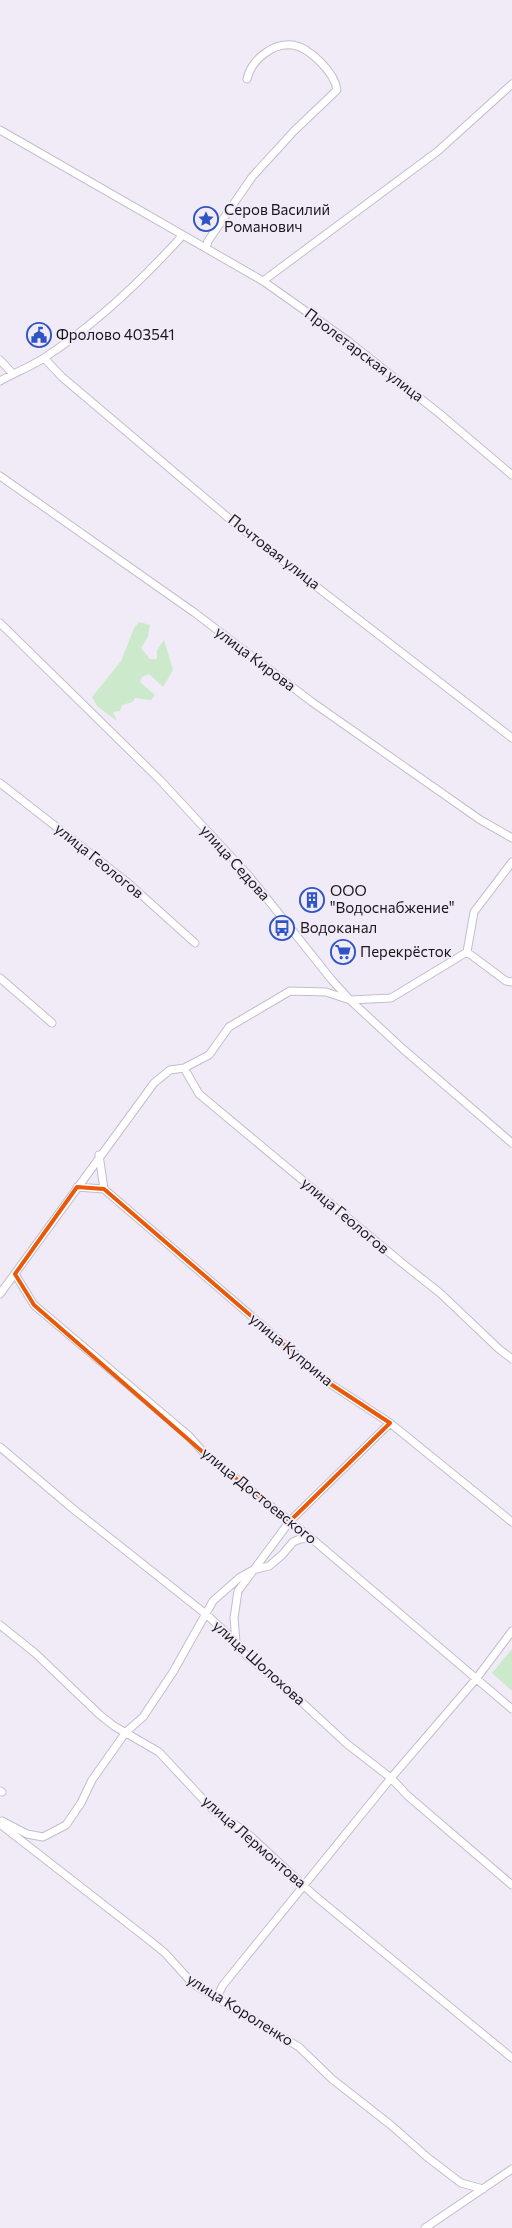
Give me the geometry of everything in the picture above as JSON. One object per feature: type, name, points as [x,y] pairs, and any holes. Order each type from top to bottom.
[{"type":"street","points":[[206,248],[208,241],[252,176],[294,131],[337,90],[336,82],[322,63],[293,45],[278,47],[259,56],[250,69],[247,79]]},
{"type":"street","points":[[263,281],[438,151],[512,84]]},
{"type":"street","name":"Пролетарская улица","points":[[0,130],[263,281],[348,341],[440,414],[512,475]]},
{"type":"street","points":[[0,382],[44,358],[100,315],[157,264],[182,236]]},
{"type":"street","name":"Почтовая улица","points":[[44,358],[62,377],[238,526],[512,738]]},
{"type":"street","points":[[0,360],[13,374]]},
{"type":"street","name":"улица Кирова","points":[[0,476],[195,613],[312,702],[479,819],[512,838]]},
{"type":"street","name":"улица Седова","points":[[0,623],[160,780],[249,876],[350,1000],[403,1049],[512,1143]]},
{"type":"street","name":"улица Геологов","points":[[0,784],[127,882],[195,943]]},
{"type":"street","points":[[0,1294],[76,1187],[154,1083],[170,1070],[184,1068],[209,1055],[229,1027],[290,990],[326,992],[350,1000],[391,998],[467,952],[474,912],[512,862]]},
{"type":"street","points":[[467,952],[506,981],[512,982]]},
{"type":"street","points":[[0,978],[52,1023]]},
{"type":"street","points":[[326,992],[332,988],[331,979]]},
{"type":"street","name":"улица Геологов","points":[[184,1068],[199,1094],[440,1293],[512,1359]]},
{"type":"street","points":[[76,1187],[104,1189],[100,1155]]},
{"type":"street","name":"улица Куприна","points":[[104,1189],[329,1383],[390,1423],[512,1522]]},
{"type":"street","name":"улица Достоевского","points":[[15,1274],[34,1305],[60,1329],[188,1436],[205,1454],[311,1538],[512,1709]]},
{"type":"street","points":[[236,1642],[234,1618],[238,1591],[290,1521],[390,1423]]},
{"type":"street","name":"улица Шолохова","points":[[0,1447],[72,1508],[207,1615],[236,1642],[246,1655],[295,1696],[347,1744],[391,1778],[408,1796],[512,1885]]},
{"type":"street","points":[[0,1820],[27,1834],[43,1838],[66,1825],[81,1803],[92,1780],[126,1732],[143,1717],[163,1687],[214,1601],[239,1578],[253,1570],[269,1566],[293,1542],[311,1538]]},
{"type":"street","name":"улица Лермонтова","points":[[0,1625],[35,1653],[100,1715],[114,1726],[159,1752],[213,1810],[247,1833],[316,1896],[512,2058]]},
{"type":"street","points":[[217,1997],[223,1985],[304,1884],[476,1679],[512,1631]]},
{"type":"street","name":"улица Короленко","points":[[0,1824],[165,1953],[193,1984],[299,2048],[332,2079],[392,2126],[427,2157],[462,2183],[483,2189]]},
{"type":"street","points":[[425,2228],[512,2168]]},
{"type":"highlighted area","points":[[77,1187],[104,1189],[329,1383],[390,1423],[290,1521],[205,1454],[34,1305],[15,1274]]},
{"type":"green space","points":[[139,622],[150,625],[148,637],[141,648],[150,659],[157,659],[157,650],[164,640],[173,670],[163,687],[149,674],[142,677],[140,682],[155,695],[151,700],[135,698],[133,702],[122,705],[120,711],[113,712],[117,721],[97,706],[92,697],[121,661],[134,628]]},
{"type":"green space","points":[[512,1649],[512,1691],[492,1673]]},
{"type":"place","name":"Серов Василий Романович","points":[[206,219]]},
{"type":"place","name":"Фролово 403541","points":[[39,335]]},
{"type":"place","name":"ООО \"Водоснабжение\"","points":[[312,900]]},
{"type":"place","name":"Водоканал","points":[[282,928]]},
{"type":"place","name":"Перекрёсток","points":[[343,952]]}]
